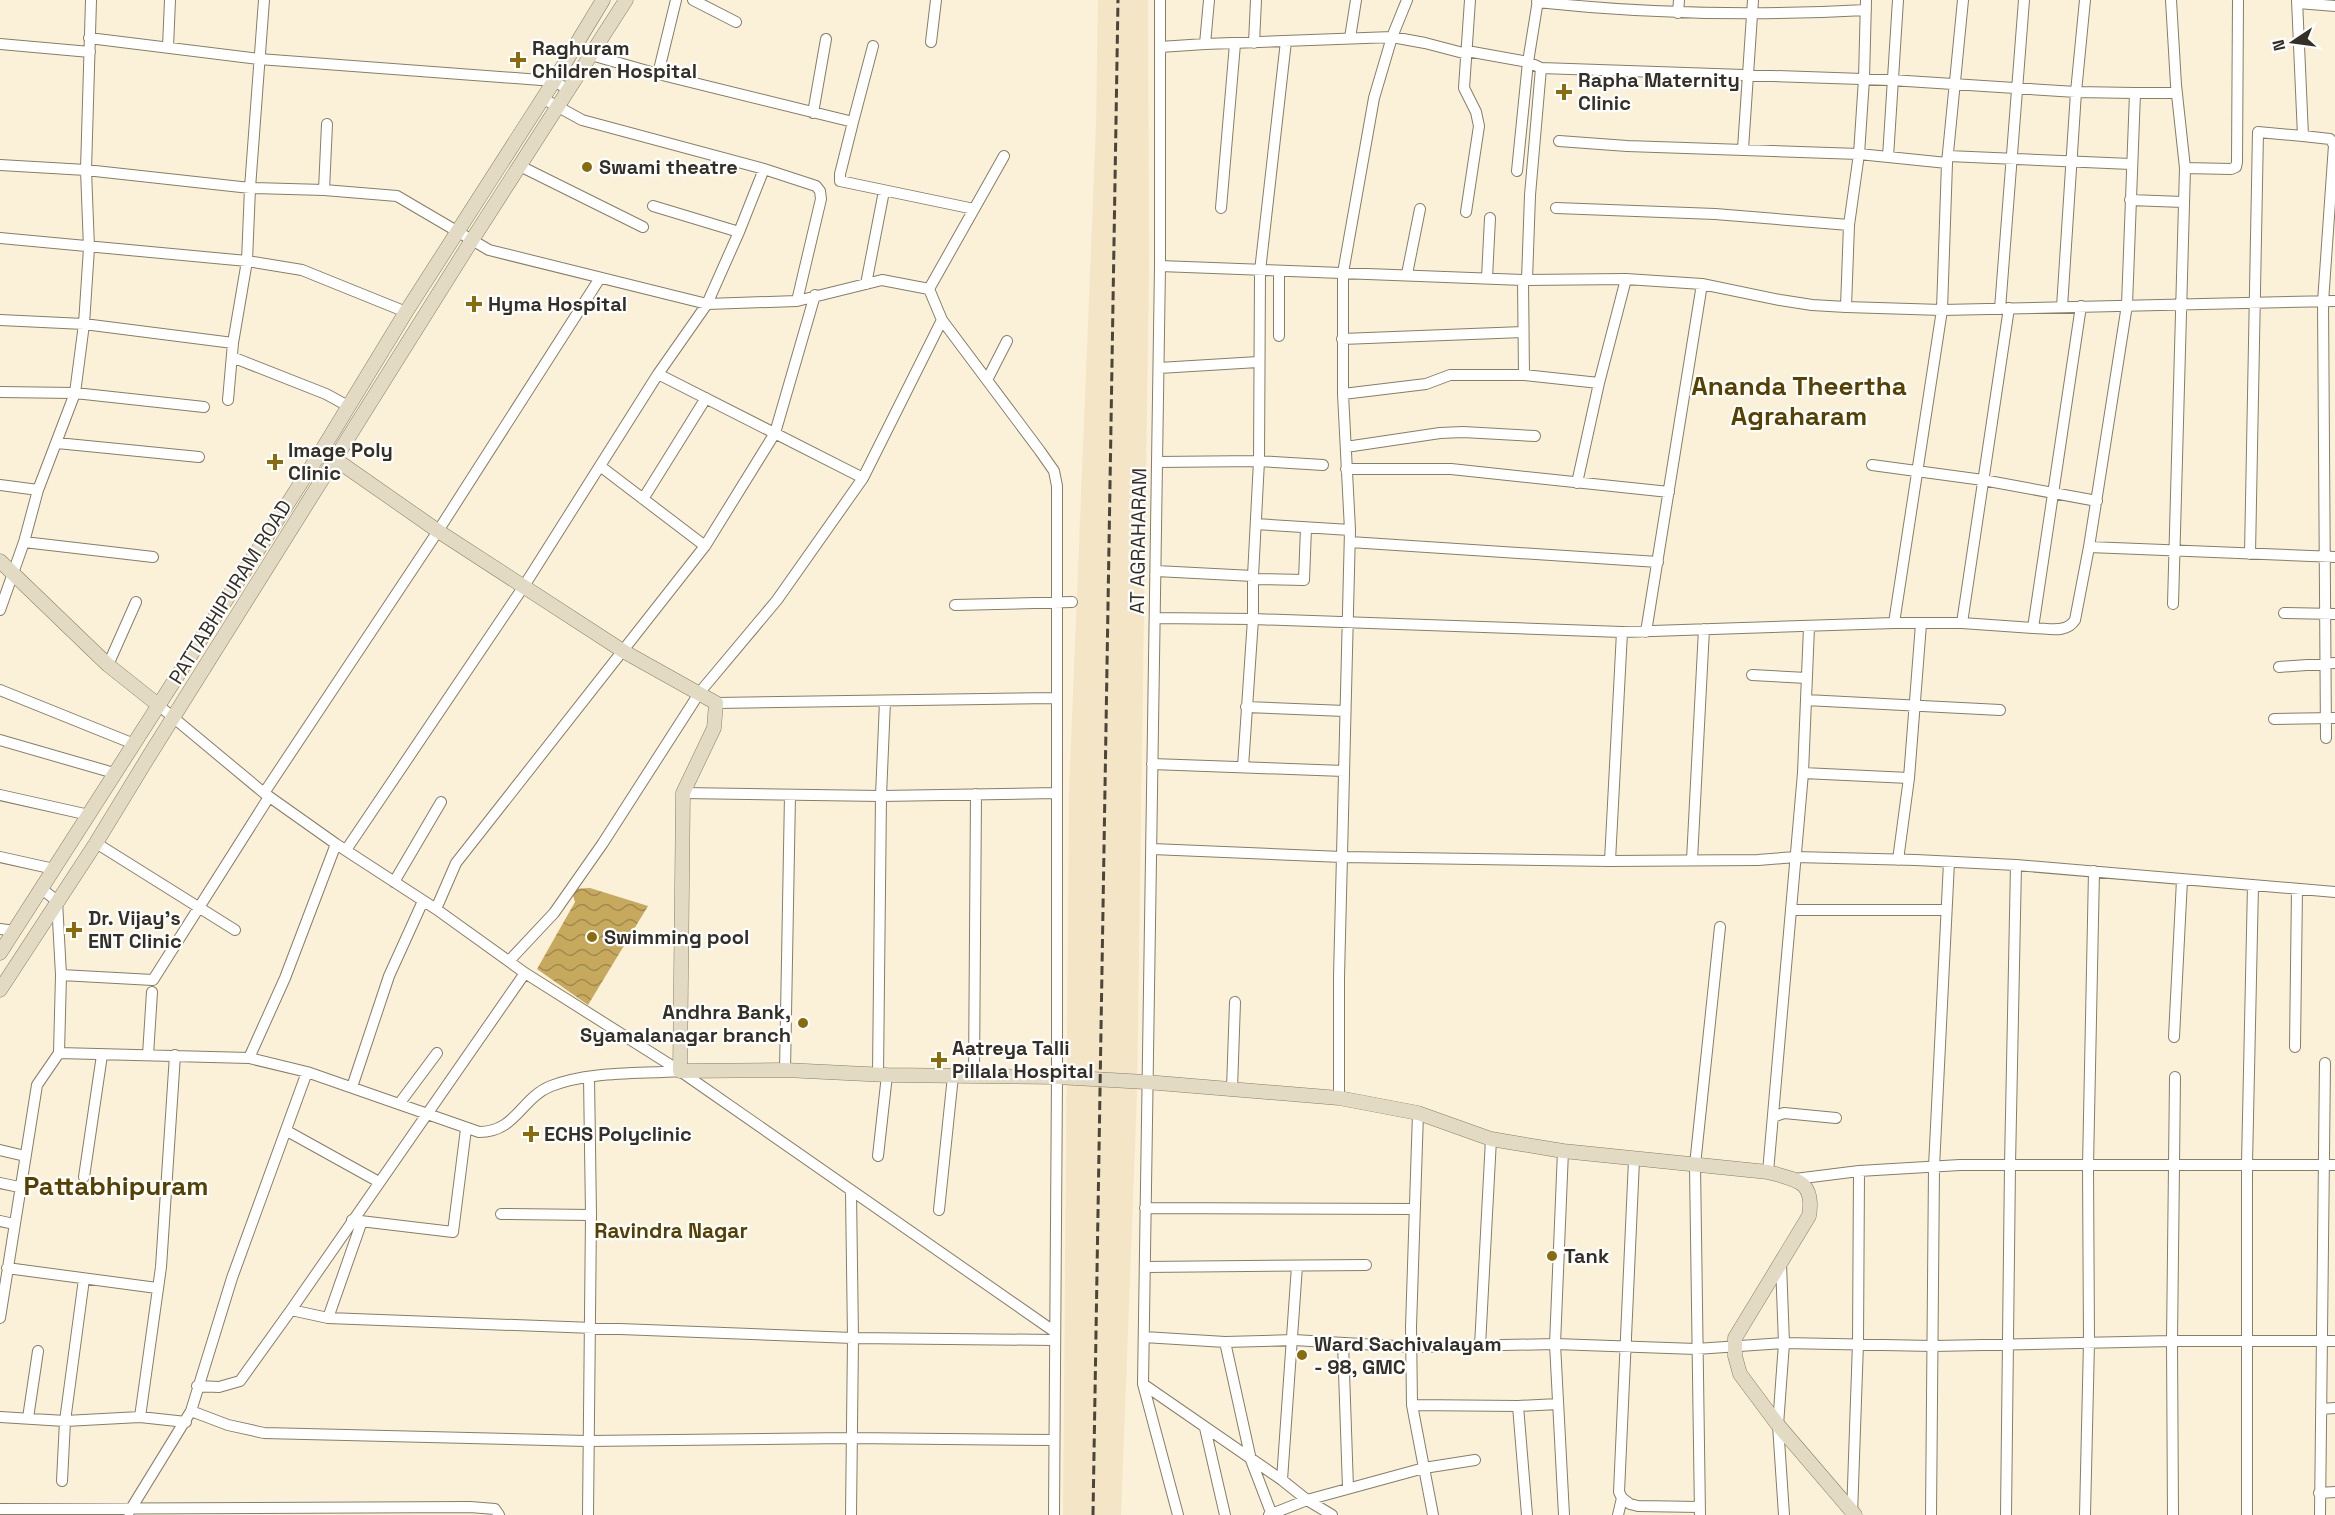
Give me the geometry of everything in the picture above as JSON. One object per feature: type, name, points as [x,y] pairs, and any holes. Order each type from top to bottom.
[{"type":"street","points":[[0,610],[24,542],[38,490],[75,393],[84,324],[89,248],[86,170],[91,0]]},
{"type":"street","points":[[168,47],[170,0]]},
{"type":"street","points":[[228,400],[233,343],[247,261],[264,0]]},
{"type":"street","name":"PATTABHIPURAM ROAD","points":[[0,953],[322,450],[406,312],[554,81],[603,0]]},
{"type":"street","name":"PATTABHIPURAM ROAD","points":[[0,990],[96,843],[472,240],[627,0]]},
{"type":"street","points":[[658,74],[676,0]]},
{"type":"street","points":[[693,0],[735,22]]},
{"type":"street","points":[[931,42],[936,0]]},
{"type":"street","name":"AT AGRAHARAM","points":[[1160,0],[1159,368],[1143,1384],[1178,1515]]},
{"type":"street","points":[[1205,44],[1209,0]]},
{"type":"street","points":[[1254,43],[1257,0]]},
{"type":"street","points":[[1350,38],[1356,0]]},
{"type":"street","points":[[1339,1098],[1350,542],[1343,394],[1343,273],[1374,98],[1392,37],[1407,0]]},
{"type":"street","points":[[1466,212],[1479,126],[1476,112],[1464,88],[1470,0]]},
{"type":"street","points":[[1678,13],[1679,0]]},
{"type":"street","points":[[1743,149],[1753,0]]},
{"type":"street","points":[[1809,13],[1810,0]]},
{"type":"street","points":[[1888,157],[1898,0]]},
{"type":"street","points":[[1894,623],[1942,310],[1948,159],[1962,0]]},
{"type":"street","points":[[1962,623],[1983,480],[2004,308],[2011,159],[2024,0]]},
{"type":"street","points":[[2062,307],[2076,92],[2085,0]]},
{"type":"street","points":[[2171,0],[2176,93],[2185,168],[2173,604]]},
{"type":"street","points":[[2185,168],[2231,169],[2236,167],[2238,0]]},
{"type":"street","points":[[1518,171],[1528,62],[1538,1],[1606,10],[1752,14],[1809,13],[1866,5],[1864,79],[1849,225],[1846,307]]},
{"type":"street","points":[[2303,136],[2297,2],[2335,6]]},
{"type":"street","points":[[1160,47],[1392,37],[1528,62],[1541,68],[1892,80],[2076,92],[2176,93]]},
{"type":"street","points":[[89,38],[259,59],[554,81],[569,90]]},
{"type":"street","points":[[813,113],[826,39]]},
{"type":"street","points":[[1243,767],[1253,619],[1259,461],[1260,271],[1286,42]]},
{"type":"street","points":[[0,44],[90,52]]},
{"type":"street","points":[[1221,208],[1235,44]]},
{"type":"street","points":[[873,46],[840,181],[974,209]]},
{"type":"street","points":[[591,55],[658,74],[853,122]]},
{"type":"street","points":[[1524,375],[1525,280],[1541,68]]},
{"type":"street","points":[[1155,618],[1253,619],[1622,632],[1894,623],[1962,623],[2064,629],[2072,626],[2092,547],[2127,304],[2135,93]]},
{"type":"street","points":[[542,98],[582,120],[764,169],[816,186],[820,191],[821,199],[797,301]]},
{"type":"street","points":[[324,190],[327,124]]},
{"type":"street","points":[[2238,131],[2330,139],[2334,146],[2323,302],[2330,505],[2331,718],[2326,738]]},
{"type":"street","points":[[2250,554],[2258,132]]},
{"type":"street","points":[[1559,141],[1888,157],[2131,164]]},
{"type":"street","points":[[929,289],[1004,156]]},
{"type":"street","points":[[0,165],[86,170],[250,188],[324,190],[397,196],[489,250],[707,304],[797,301],[882,280],[929,289]]},
{"type":"street","points":[[520,166],[643,227]]},
{"type":"street","points":[[346,850],[524,586],[658,374],[707,304],[740,232],[764,169]]},
{"type":"street","points":[[866,284],[884,191]]},
{"type":"street","points":[[2130,200],[2183,202]]},
{"type":"street","points":[[653,206],[740,232]]},
{"type":"street","points":[[1556,208],[1715,214],[1849,225]]},
{"type":"street","points":[[1407,274],[1420,209]]},
{"type":"street","points":[[1487,278],[1490,218]]},
{"type":"street","points":[[0,238],[247,261],[302,270],[406,312]]},
{"type":"street","points":[[1160,266],[1525,280],[1626,279],[1702,284],[1812,305],[1942,310],[2127,304],[2335,302]]},
{"type":"street","points":[[1280,272],[1280,336]]},
{"type":"street","points":[[61,975],[153,980],[266,795],[600,278]]},
{"type":"street","points":[[1577,483],[1599,383],[1626,279]]},
{"type":"street","points":[[1646,632],[1702,284]]},
{"type":"street","points":[[929,289],[942,320],[1054,471],[1057,486],[1054,1515]]},
{"type":"street","points":[[436,909],[456,864],[705,546],[775,433],[815,295]]},
{"type":"street","points":[[2033,628],[2081,306]]},
{"type":"street","points":[[0,320],[84,324],[233,343]]},
{"type":"street","points":[[509,961],[554,913],[603,843],[700,692],[777,600],[863,478],[942,320]]},
{"type":"street","points":[[1342,339],[1523,332]]},
{"type":"street","points":[[987,380],[1007,341]]},
{"type":"street","points":[[232,357],[326,394],[348,406]]},
{"type":"street","points":[[1159,368],[1258,362]]},
{"type":"street","points":[[658,374],[863,478]]},
{"type":"street","points":[[1343,394],[1426,384],[1450,375],[1524,375],[1599,383]]},
{"type":"street","points":[[0,392],[75,393],[204,407]]},
{"type":"street","points":[[643,499],[706,398]]},
{"type":"street","points":[[1346,447],[1440,433],[1535,436]]},
{"type":"street","points":[[57,443],[199,458]]},
{"type":"street","points":[[322,450],[438,531],[623,651],[716,703],[1055,698]]},
{"type":"street","points":[[1157,462],[1259,461],[1323,465]]},
{"type":"street","points":[[1872,465],[1983,480],[2097,501]]},
{"type":"street","points":[[600,466],[705,546]]},
{"type":"street","points":[[1346,470],[1451,469],[1669,492]]},
{"type":"street","points":[[0,485],[38,490]]},
{"type":"street","points":[[1256,524],[1350,530]]},
{"type":"street","points":[[1156,571],[1304,580],[1306,528]]},
{"type":"street","points":[[24,542],[153,557]]},
{"type":"street","points":[[1350,542],[1658,562]]},
{"type":"street","points":[[2092,547],[2330,557]]},
{"type":"street","points":[[0,561],[108,665],[266,795],[436,909],[525,974],[680,1071],[1055,1336]]},
{"type":"street","points":[[108,665],[136,602]]},
{"type":"street","points":[[955,605],[1072,602]]},
{"type":"street","points":[[2284,613],[2330,614]]},
{"type":"street","points":[[1898,860],[1909,778],[1921,624]]},
{"type":"street","points":[[1768,1172],[1784,977],[1793,910],[1795,857],[1803,773],[1809,627]]},
{"type":"street","points":[[1692,860],[1704,629]]},
{"type":"street","points":[[1610,861],[1622,632]]},
{"type":"street","points":[[2280,667],[2331,663]]},
{"type":"street","points":[[1752,675],[1807,678]]},
{"type":"street","points":[[0,690],[134,744]]},
{"type":"street","points":[[1806,700],[2000,710]]},
{"type":"street","points":[[878,1156],[882,1075],[881,796],[885,701]]},
{"type":"street","points":[[680,1071],[683,793],[714,728],[716,703]]},
{"type":"street","points":[[1246,707],[1345,711]]},
{"type":"street","points":[[2274,719],[2331,718]]},
{"type":"street","points":[[0,740],[114,773]]},
{"type":"street","points":[[1152,764],[1344,771]]},
{"type":"street","points":[[1803,773],[1909,778]]},
{"type":"street","points":[[683,793],[881,796],[1056,793]]},
{"type":"street","points":[[974,1076],[976,794]]},
{"type":"street","points":[[0,795],[89,815]]},
{"type":"street","points":[[785,1070],[790,795]]},
{"type":"street","points":[[394,882],[441,802]]},
{"type":"street","points":[[96,843],[235,930]]},
{"type":"street","points":[[249,1058],[285,978],[336,844]]},
{"type":"street","points":[[1152,849],[1342,857],[1610,861],[1758,860],[1795,857],[1898,860],[2016,865],[2335,892]]},
{"type":"street","points":[[0,857],[54,870]]},
{"type":"street","points":[[1931,1515],[1935,1167],[1948,862]]},
{"type":"street","points":[[2006,1515],[2016,865]]},
{"type":"street","points":[[2085,1515],[2089,1342],[2088,1166],[2094,871]]},
{"type":"street","points":[[2175,1037],[2182,880]]},
{"type":"street","points":[[2247,1515],[2247,1164],[2253,885]]},
{"type":"street","points":[[0,1318],[37,1085],[59,1053],[61,975],[57,901],[42,889]]},
{"type":"street","points":[[2295,1047],[2297,889]]},
{"type":"street","points":[[352,1087],[389,976],[423,901]]},
{"type":"street","points":[[1793,910],[1946,910]]},
{"type":"street","points":[[1634,1160],[1619,1492],[1626,1501],[1700,1511],[1695,1165],[1720,927]]},
{"type":"street","points":[[0,929],[15,931]]},
{"type":"street","points":[[198,1386],[219,1388],[240,1381],[357,1221],[379,1182],[525,974]]},
{"type":"street","points":[[148,1055],[152,992]]},
{"type":"street","points":[[1232,1089],[1235,1002]]},
{"type":"street","points":[[59,1053],[249,1058],[307,1072],[479,1132],[490,1132],[503,1128],[538,1093],[551,1086],[590,1077],[680,1071],[785,1070],[882,1075],[1057,1077],[1339,1098],[1418,1113],[1491,1139],[1634,1160],[1768,1172],[1795,1179],[1859,1171],[2010,1165],[2330,1165]]},
{"type":"street","points":[[399,1104],[437,1053]]},
{"type":"street","points":[[84,1177],[102,1055]]},
{"type":"street","points":[[140,1417],[161,1267],[175,1055]]},
{"type":"street","points":[[2320,1515],[2322,1340],[2330,1165],[2325,1063]]},
{"type":"street","points":[[129,1512],[191,1412],[232,1278],[307,1072]]},
{"type":"street","points":[[939,1210],[953,1076]]},
{"type":"street","points":[[588,1515],[590,1077]]},
{"type":"street","points":[[2173,1515],[2175,1077]]},
{"type":"street","points":[[1418,1113],[1412,1405],[1433,1515]]},
{"type":"street","points":[[1773,1118],[1784,1113],[1836,1118]]},
{"type":"street","points":[[357,1221],[453,1232],[466,1129]]},
{"type":"street","points":[[287,1131],[379,1182]]},
{"type":"street","points":[[1480,1346],[1491,1139]]},
{"type":"street","points":[[0,1150],[25,1156]]},
{"type":"street","points":[[1563,1151],[1555,1344],[1564,1515]]},
{"type":"street","points":[[1853,1514],[1858,1343],[1859,1171]]},
{"type":"street","points":[[1795,1179],[1808,1190],[1812,1200],[1809,1216],[1735,1338],[1734,1348],[1740,1374],[1778,1425],[1853,1514]]},
{"type":"street","points":[[0,1183],[20,1187]]},
{"type":"street","points":[[851,1192],[853,1338],[850,1438],[851,1515]]},
{"type":"street","points":[[1145,1208],[1415,1209]]},
{"type":"street","points":[[501,1214],[591,1215]]},
{"type":"street","points":[[0,1221],[14,1224]]},
{"type":"street","points":[[328,1318],[357,1221]]},
{"type":"street","points":[[1781,1264],[1784,1343],[1778,1425],[1784,1515]]},
{"type":"street","points":[[1145,1267],[1366,1265]]},
{"type":"street","points":[[1282,1480],[1294,1340],[1297,1266]]},
{"type":"street","points":[[7,1268],[157,1288]]},
{"type":"street","points":[[62,1481],[65,1421],[84,1279]]},
{"type":"street","points":[[291,1310],[328,1318],[853,1338],[1055,1336]]},
{"type":"street","points":[[1144,1337],[1225,1342],[1294,1340],[1412,1347],[1555,1344],[1696,1349],[1784,1343],[1932,1346],[2008,1343],[2335,1341]]},
{"type":"street","points":[[1225,1342],[1251,1460],[1271,1515],[1307,1500],[1348,1488],[1424,1468],[1474,1460]]},
{"type":"street","points":[[1343,1343],[1348,1488]]},
{"type":"street","points":[[28,1418],[38,1352]]},
{"type":"street","points":[[1143,1384],[1282,1480],[1307,1500],[1332,1515]]},
{"type":"street","points":[[1412,1405],[1558,1404]]},
{"type":"street","points":[[1518,1406],[1527,1515]]},
{"type":"street","points":[[2321,1409],[2335,1408]]},
{"type":"street","points":[[191,1412],[228,1425],[264,1433],[587,1441],[850,1438],[1054,1440]]},
{"type":"street","points":[[0,1417],[65,1421],[140,1417],[186,1422]]},
{"type":"street","points":[[1205,1428],[1225,1515]]},
{"type":"street","points":[[2319,1493],[2335,1492]]},
{"type":"street","points":[[1307,1500],[1312,1515]]},
{"type":"street","points":[[1618,1515],[1626,1501]]},
{"type":"street","points":[[0,1509],[37,1512],[399,1511],[478,1507],[495,1509],[499,1515]]},
{"type":"shaded area","points":[[1098,0],[1148,0],[1149,270],[1137,1094],[1121,1515],[1063,1515],[1069,793],[1096,126]]},
{"type":"water","name":"Swimming pool","points":[[590,888],[648,906],[588,1005],[537,969],[575,902],[571,889]]},
{"type":"railway","points":[[1093,1515],[1118,0]]},
{"type":"place","name":"Raghuram Children Hospital","points":[[518,60]]},
{"type":"place","name":"Rapha Maternity Clinic","points":[[1564,92]]},
{"type":"place","name":"Swami theatre","points":[[587,167]]},
{"type":"place","name":"Hyma Hospital","points":[[474,304]]},
{"type":"place","name":"Image Poly Clinic","points":[[275,462]]},
{"type":"place","name":"Dr. Vijay's ENT Clinic","points":[[74,930]]},
{"type":"place","name":"Swimming pool","points":[[592,937]]},
{"type":"place","name":"Andhra Bank, Syamalanagar branch","points":[[803,1023]]},
{"type":"place","name":"Aatreya Talli Pillala Hospital","points":[[939,1060]]},
{"type":"place","name":"ECHS Polyclinic","points":[[531,1134]]},
{"type":"place","name":"Tank","points":[[1552,1256]]},
{"type":"place","name":"Ward Sachivalayam - 98, GMC","points":[[1302,1355]]},
{"type":"district","name":"Ananda Theertha Agraharam","points":[[1799,400]]},
{"type":"district","name":"Pattabhipuram","points":[[116,1186]]},
{"type":"district","name":"Ravindra Nagar","points":[[671,1231]]}]
